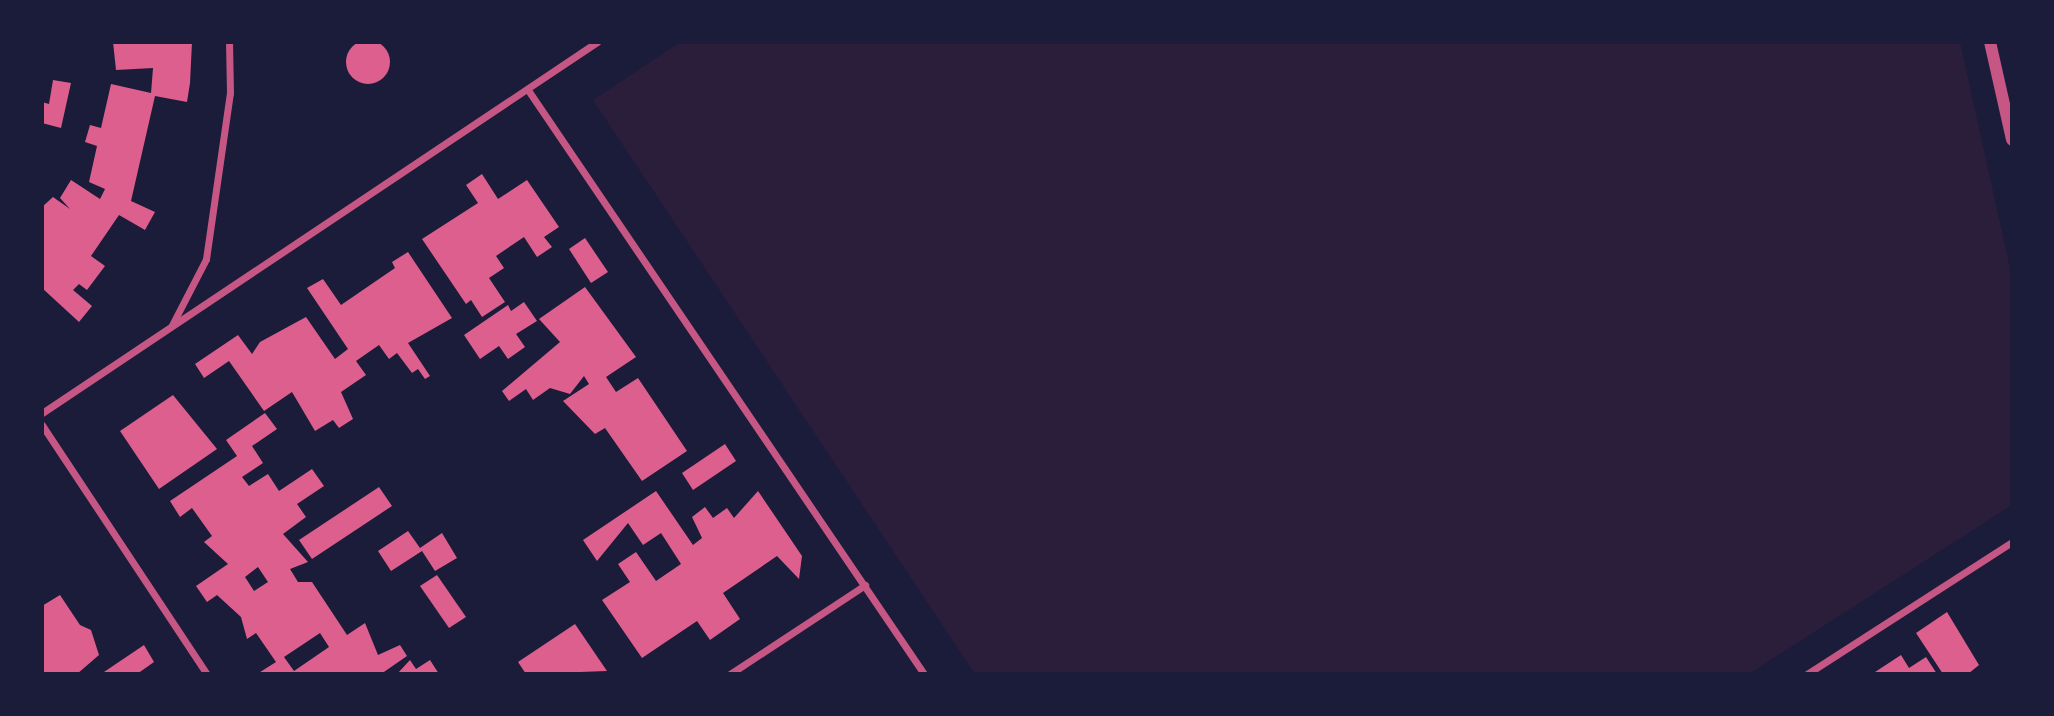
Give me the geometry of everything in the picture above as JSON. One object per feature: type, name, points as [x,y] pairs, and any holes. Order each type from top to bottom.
[{"type":"street","points":[[172,326],[206,259],[230,93],[229,42]]},
{"type":"street","points":[[42,413],[597,42]]},
{"type":"street","points":[[1990,42],[2012,140]]},
{"type":"street","points":[[528,90],[924,674]]},
{"type":"street","points":[[42,425],[207,674]]},
{"type":"street","points":[[1807,674],[2012,542]]},
{"type":"street","points":[[730,674],[864,584]]},
{"type":"shaded area","points":[[680,42],[1960,42],[2012,277],[2012,505],[1749,674],[975,674],[593,100]]},
{"type":"building","points":[[368,40],[383,47],[390,62],[383,77],[368,84],[353,77],[346,62],[353,47]]},
{"type":"building","points":[[113,42],[192,42],[190,83],[187,102],[155,96],[131,201],[155,212],[145,230],[119,215],[91,256],[105,266],[87,290],[79,284],[73,290],[92,306],[79,322],[42,288],[42,207],[53,197],[70,209],[60,198],[71,180],[100,199],[105,189],[89,182],[97,146],[85,142],[90,125],[101,128],[111,84],[151,93],[153,68],[116,70]]},
{"type":"building","points":[[53,80],[71,83],[61,128],[42,123],[42,102],[49,104]]},
{"type":"building","points":[[482,174],[498,199],[527,180],[559,227],[544,237],[552,247],[537,257],[524,237],[496,256],[504,268],[489,278],[505,302],[482,317],[471,300],[466,304],[422,239],[478,203],[466,185]]},
{"type":"building","points":[[585,238],[608,272],[591,283],[569,249]]},
{"type":"building","points":[[408,252],[452,318],[408,343],[430,376],[425,379],[418,369],[412,373],[397,353],[389,359],[379,345],[356,361],[366,375],[341,392],[353,419],[339,428],[333,420],[315,431],[292,392],[264,411],[229,361],[204,378],[195,364],[238,335],[252,354],[260,342],[306,317],[335,359],[348,349],[307,288],[323,279],[341,305],[395,268],[392,262]]},
{"type":"building","points":[[585,287],[636,357],[606,377],[616,392],[638,378],[687,451],[642,481],[605,428],[595,434],[563,401],[589,384],[584,376],[570,394],[550,388],[533,400],[526,389],[509,401],[502,391],[560,342],[539,319]]},
{"type":"building","points":[[524,302],[537,321],[516,334],[525,347],[508,359],[499,346],[480,359],[464,335],[508,305],[511,311]]},
{"type":"building","points":[[173,395],[217,449],[159,489],[120,431]]},
{"type":"building","points":[[265,413],[277,429],[252,446],[263,463],[242,477],[249,486],[268,474],[279,491],[312,469],[324,486],[297,504],[306,517],[283,534],[308,562],[290,569],[298,582],[312,582],[347,635],[365,623],[378,655],[400,645],[407,656],[381,674],[257,674],[276,662],[256,633],[247,639],[241,617],[217,595],[207,602],[196,586],[228,564],[204,542],[212,536],[192,508],[180,517],[170,501],[237,456],[226,440]],"holes":[[[258,567],[268,582],[254,591],[245,577]],[[320,633],[329,647],[294,671],[284,657]]]},
{"type":"building","points":[[725,444],[736,461],[693,490],[682,473]]},
{"type":"building","points":[[379,487],[392,506],[312,559],[299,540]]},
{"type":"building","points":[[656,491],[693,545],[702,538],[692,517],[705,507],[713,518],[727,508],[734,518],[758,491],[802,556],[799,579],[777,556],[723,593],[740,619],[710,640],[697,621],[642,658],[602,600],[630,582],[618,564],[636,552],[656,581],[681,564],[661,533],[643,545],[628,523],[597,561],[583,540]]},
{"type":"building","points":[[408,531],[420,548],[442,533],[457,558],[435,571],[422,551],[391,571],[378,551]]},
{"type":"building","points":[[437,575],[466,617],[449,628],[420,586]]},
{"type":"building","points":[[60,595],[80,625],[91,630],[99,655],[77,674],[42,674],[42,606]]},
{"type":"building","points":[[1947,612],[1979,665],[1968,674],[1943,674],[1916,633]]},
{"type":"building","points":[[575,624],[607,671],[526,674],[518,662]]},
{"type":"building","points":[[144,645],[154,662],[137,674],[101,674]]},
{"type":"building","points":[[1901,655],[1909,668],[1926,657],[1937,674],[1872,674]]},
{"type":"building","points":[[410,660],[416,669],[430,660],[439,674],[397,674]]}]
